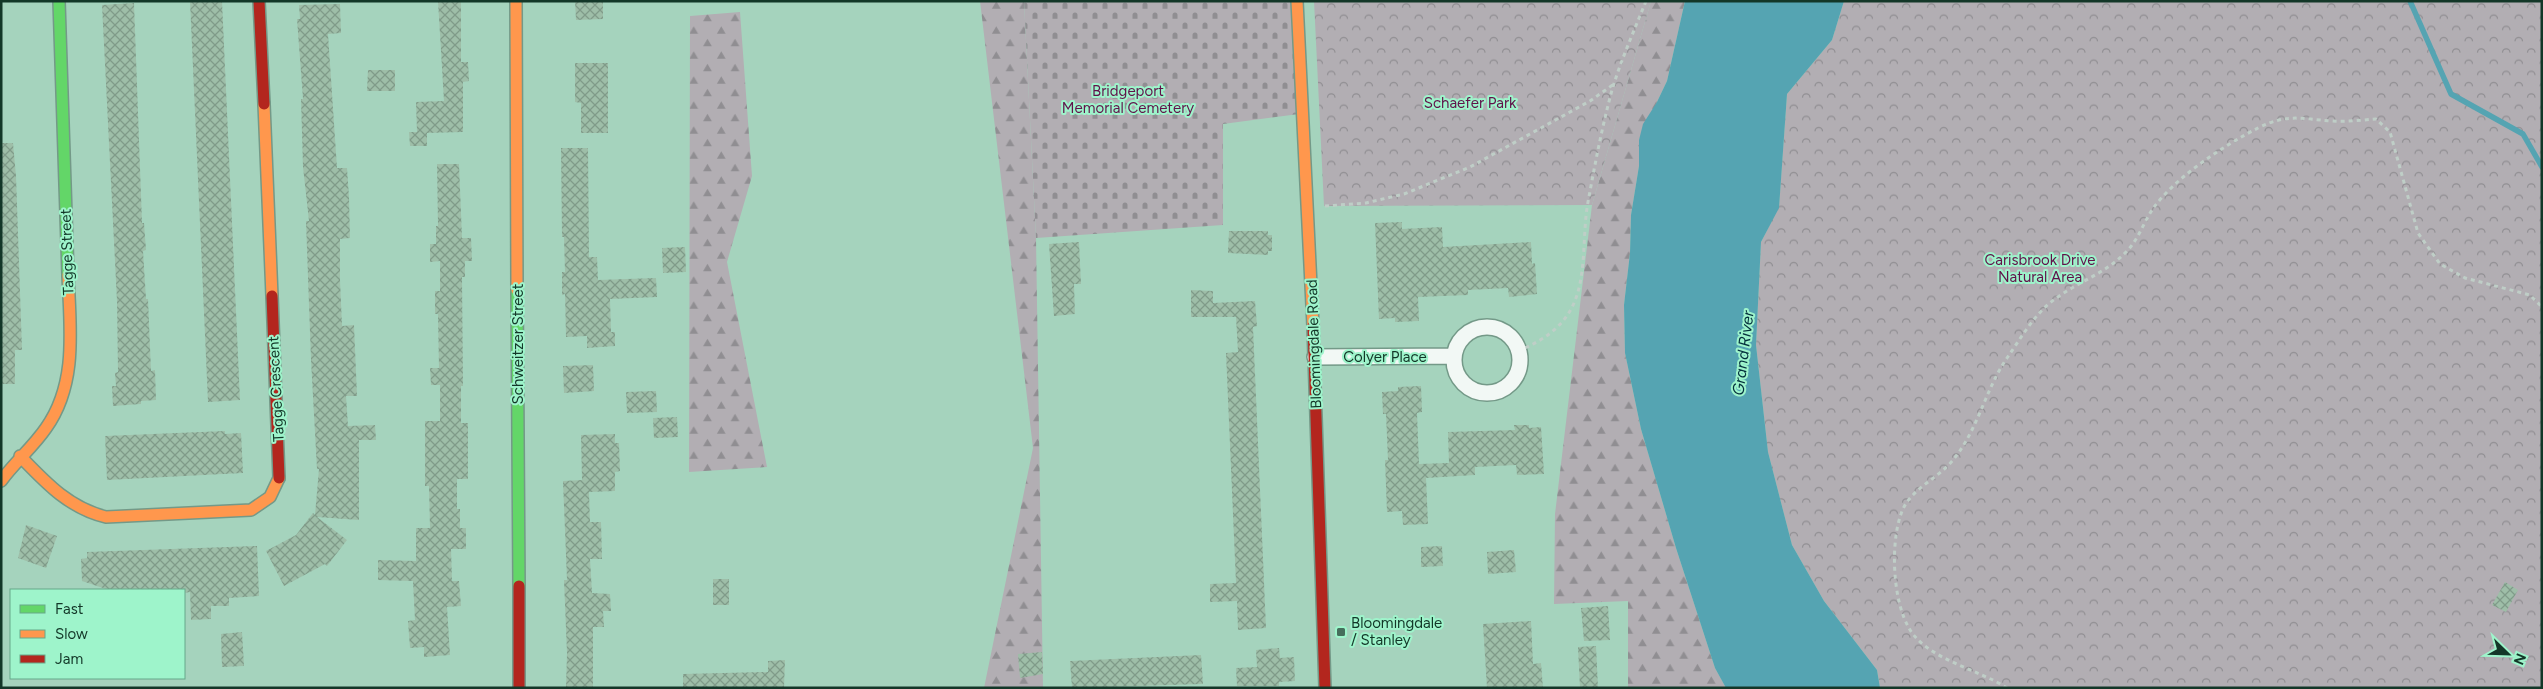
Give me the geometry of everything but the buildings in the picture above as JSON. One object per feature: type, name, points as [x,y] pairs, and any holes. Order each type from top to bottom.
[{"type":"street","name":"Tagge Street","points":[[1,481],[20,456],[41,435],[56,410],[68,376],[71,354],[59,1]]},
{"type":"street","name":"Tagge Crescent","points":[[20,456],[72,506],[89,514],[106,517],[251,510],[264,504],[275,491],[280,475],[259,1]]},
{"type":"street","name":"Schweitzer Street","points":[[516,1],[519,688]]},
{"type":"street","name":"Bloomingdale Road","points":[[1297,1],[1315,357],[1326,688]]},
{"type":"street","points":[[1481,328],[1494,328],[1507,334],[1516,344],[1518,370],[1512,382],[1501,390],[1488,393],[1477,392],[1459,378],[1455,368],[1454,356],[1459,343],[1468,333],[1481,328]]},
{"type":"street","name":"Colyer Place","points":[[1315,357],[1454,356]]},
{"type":"path","points":[[1518,352],[1540,341],[1556,329],[1568,314],[1575,301],[1579,285],[1587,209],[1600,136],[1614,84],[1646,1]]},
{"type":"path","points":[[1325,206],[1366,203],[1404,194],[1470,167],[1604,92],[1614,84]]},
{"type":"path","points":[[2007,688],[1922,645],[1909,629],[1900,610],[1895,569],[1901,513],[1913,494],[1952,462],[1970,437],[1996,375],[2032,323],[2053,300],[2110,267],[2127,251],[2152,210],[2190,171],[2257,128],[2277,120],[2295,116],[2333,121],[2376,119],[2390,132],[2418,233],[2440,264],[2465,278],[2530,295],[2542,307]]},
{"type":"green space","points":[[980,1],[1024,1],[1036,238],[1043,688],[984,688],[1033,448]]},
{"type":"green space","name":"Bridgeport Memorial Cemetery","points":[[1024,1],[1294,1],[1299,114],[1223,124],[1223,225],[1036,238]]},
{"type":"green space","name":"Schaefer Park","points":[[1314,1],[1651,1],[1592,205],[1324,206]]},
{"type":"green space","points":[[1651,1],[1685,1],[1667,81],[1639,140],[1639,166],[1631,215],[1630,253],[1624,305],[1625,353],[1641,429],[1676,548],[1715,668],[1726,688],[1628,688],[1628,601],[1554,604],[1555,514],[1592,205]]},
{"type":"green space","name":"Carisbrook Drive Natural Area","points":[[1844,1],[2542,1],[2542,688],[1880,688],[1877,670],[1824,601],[1792,545],[1768,452],[1756,345],[1761,242],[1779,207],[1787,94],[1832,40]]},
{"type":"green space","points":[[740,12],[752,176],[727,262],[767,467],[689,472],[690,16]]},
{"type":"water","name":"Grand River","points":[[1685,1],[1844,1],[1832,40],[1787,94],[1779,208],[1761,242],[1756,345],[1768,452],[1792,545],[1824,601],[1877,670],[1880,688],[1726,688],[1715,668],[1676,548],[1641,429],[1625,353],[1624,305],[1630,253],[1631,215],[1639,166],[1639,140],[1643,124],[1657,102],[1667,81]]},
{"type":"waterway","points":[[2410,1],[2451,94],[2523,134],[2542,167]]},
{"type":"traffic: fast","points":[[59,1],[68,275]]},
{"type":"traffic: fast","points":[[517,290],[519,586]]},
{"type":"traffic: slow","points":[[516,1],[517,290]]},
{"type":"traffic: slow","points":[[1297,1],[1313,326]]},
{"type":"traffic: slow","points":[[264,104],[272,296]]},
{"type":"traffic: slow","points":[[1,481],[46,428],[56,411],[63,392],[68,374],[70,354],[68,275]]},
{"type":"traffic: slow","points":[[20,456],[49,485],[69,501],[106,517],[251,510],[270,497],[279,478]]},
{"type":"traffic: jam","points":[[259,1],[264,104]]},
{"type":"traffic: jam","points":[[272,296],[279,478]]},
{"type":"traffic: jam","points":[[1313,326],[1325,688]]},
{"type":"traffic: jam","points":[[519,586],[519,688]]},
{"type":"place","name":"Bloomingdale / Stanley","points":[[1341,632]]}]
